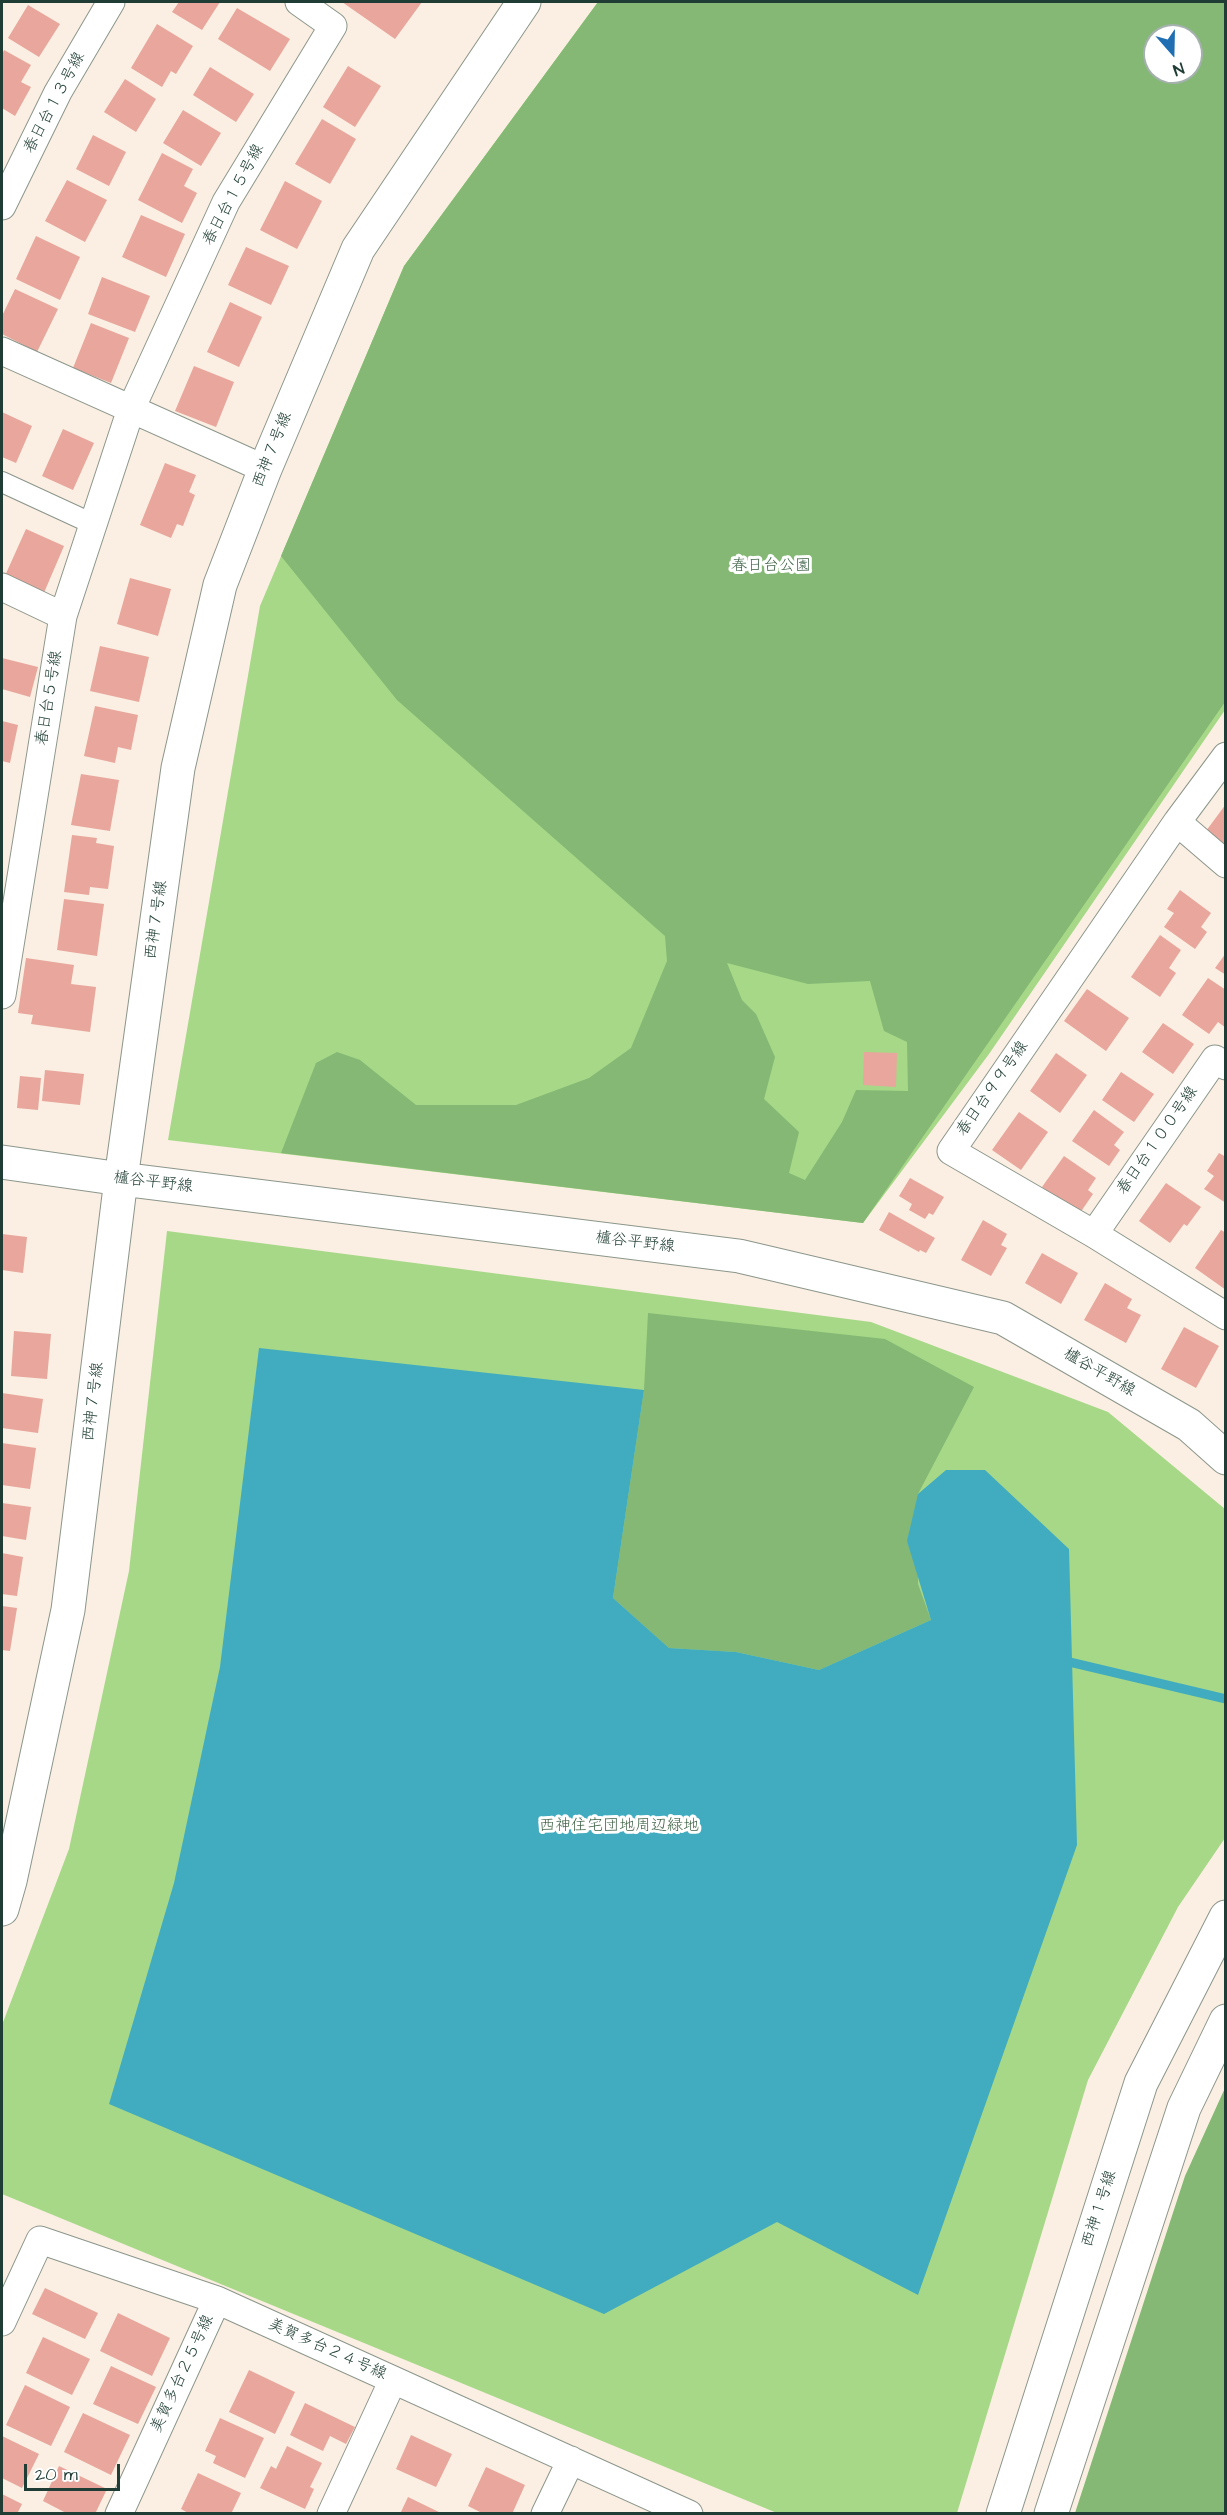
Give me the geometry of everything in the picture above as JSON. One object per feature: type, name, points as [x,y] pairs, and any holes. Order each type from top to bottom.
[{"type":"street","name":"春日台１３号線","points":[[2,206],[58,92],[111,2]]},
{"type":"street","name":"春日台１５号線","points":[[131,409],[226,202],[333,26],[299,2]]},
{"type":"street","name":"西神７号線","points":[[2,1909],[68,1610],[121,1179],[177,768],[220,585],[265,469],[358,249],[512,6]]},
{"type":"street","points":[[2,351],[265,469]]},
{"type":"street","name":"春日台５号線","points":[[2,995],[63,616],[131,409]]},
{"type":"street","points":[[2,482],[93,524]]},
{"type":"street","points":[[2,587],[63,616]]},
{"type":"street","points":[[1226,756],[1177,822],[1226,864]]},
{"type":"street","name":"春日台９９号線","points":[[1177,822],[951,1151],[1094,1234],[1226,1316]]},
{"type":"street","name":"春日台１００号線","points":[[1094,1234],[1215,1059],[1226,1066]]},
{"type":"street","name":"櫨谷平野線","points":[[2,1162],[121,1179],[739,1256],[1004,1318],[1189,1425],[1226,1458]]},
{"type":"street","name":"西神１号線","points":[[1003,2514],[1141,2083],[1226,1917]]},
{"type":"street","points":[[1052,2514],[1184,2108],[1226,2021]]},
{"type":"street","name":"美賀多台２４号線","points":[[2,2322],[40,2240],[217,2300],[689,2514]]},
{"type":"street","name":"美賀多台２５号線","points":[[119,2514],[217,2300]]},
{"type":"street","points":[[331,2514],[393,2380]]},
{"type":"street","points":[[545,2514],[571,2460]]},
{"type":"green space","name":"春日台公園","points":[[598,2],[1225,2],[1225,710],[989,1054],[863,1223],[168,1140],[260,606],[404,266]]},
{"type":"green space","name":"春日台公園","points":[[598,2],[1225,2],[1225,702],[863,1223],[281,1153],[316,1063],[337,1052],[360,1060],[416,1105],[516,1105],[589,1078],[631,1048],[667,961],[665,936],[397,700],[281,556],[404,266]],"holes":[[[727,963],[808,984],[870,981],[884,1031],[907,1042],[908,1091],[856,1090],[842,1122],[805,1180],[789,1173],[799,1132],[764,1099],[775,1057],[756,1014],[742,1000]]]},
{"type":"green space","name":"西神住宅団地周辺緑地","points":[[167,1231],[871,1322],[1108,1412],[1225,1509],[1225,1838],[1178,1907],[1088,2080],[957,2513],[777,2513],[2,2194],[2,2025],[69,1849],[129,1571]]},
{"type":"green space","points":[[648,1313],[885,1339],[974,1387],[918,1494],[918,1584],[931,1620],[819,1670],[736,1652],[669,1648],[613,1598],[644,1390]]},
{"type":"green space","points":[[1225,2088],[1225,2513],[1075,2513],[1185,2176]]},
{"type":"water","points":[[259,1348],[644,1390],[613,1598],[669,1648],[736,1652],[819,1670],[931,1620],[907,1541],[918,1494],[946,1470],[985,1470],[1069,1549],[1077,1845],[918,2295],[777,2222],[604,2314],[109,2104],[174,1883],[220,1667]]},
{"type":"building","points":[[179,2],[220,2],[202,30],[172,12]]},
{"type":"building","points":[[342,2],[422,2],[395,39]]},
{"type":"building","points":[[28,5],[60,24],[39,57],[8,38]]},
{"type":"building","points":[[237,8],[290,39],[270,71],[218,39]]},
{"type":"building","points":[[157,24],[193,46],[176,74],[171,71],[162,87],[131,68]]},
{"type":"building","points":[[4,50],[31,65],[21,82],[31,87],[15,116],[2,108],[2,55]]},
{"type":"building","points":[[348,66],[381,86],[355,127],[323,107]]},
{"type":"building","points":[[210,67],[254,94],[236,122],[193,95]]},
{"type":"building","points":[[125,79],[156,99],[136,132],[104,112]]},
{"type":"building","points":[[183,110],[221,133],[201,166],[163,143]]},
{"type":"building","points":[[322,119],[356,139],[330,184],[295,164]]},
{"type":"building","points":[[93,135],[126,152],[109,186],[76,169]]},
{"type":"building","points":[[162,153],[193,169],[184,186],[197,193],[182,223],[138,200]]},
{"type":"building","points":[[67,180],[107,200],[85,242],[45,221]]},
{"type":"building","points":[[285,181],[322,201],[297,249],[260,230]]},
{"type":"building","points":[[141,215],[185,234],[166,277],[122,257]]},
{"type":"building","points":[[36,236],[80,257],[60,300],[16,279]]},
{"type":"building","points":[[246,247],[289,266],[271,305],[228,285]]},
{"type":"building","points":[[102,277],[150,296],[135,332],[88,314]]},
{"type":"building","points":[[15,289],[58,309],[37,352],[2,334],[2,316]]},
{"type":"building","points":[[230,302],[262,317],[239,367],[207,352]]},
{"type":"building","points":[[91,323],[129,338],[111,383],[73,368]]},
{"type":"building","points":[[194,366],[234,382],[216,427],[175,411]]},
{"type":"building","points":[[2,412],[32,426],[16,463],[2,457]]},
{"type":"building","points":[[63,429],[94,443],[73,490],[42,476]]},
{"type":"building","points":[[165,463],[196,475],[189,492],[195,495],[183,526],[177,524],[171,538],[140,525]]},
{"type":"building","points":[[26,529],[64,546],[43,595],[4,578]]},
{"type":"building","points":[[130,578],[171,589],[158,636],[117,624]]},
{"type":"building","points":[[100,646],[149,657],[139,702],[90,691]]},
{"type":"building","points":[[2,658],[38,667],[30,697],[2,689]]},
{"type":"building","points":[[95,706],[138,715],[131,750],[118,747],[115,763],[84,756]]},
{"type":"building","points":[[2,721],[18,725],[10,763],[2,761]]},
{"type":"building","points":[[81,774],[119,780],[110,831],[71,825]]},
{"type":"building","points":[[1226,804],[1226,845],[1206,831]]},
{"type":"building","points":[[72,835],[97,838],[96,843],[114,846],[108,889],[90,887],[89,895],[64,892]]},
{"type":"building","points":[[1180,890],[1211,913],[1201,927],[1207,932],[1195,949],[1164,927],[1174,913],[1167,909]]},
{"type":"building","points":[[64,899],[104,904],[97,956],[57,950]]},
{"type":"building","points":[[1160,935],[1181,950],[1169,968],[1176,973],[1160,997],[1131,977]]},
{"type":"building","points":[[1226,953],[1226,975],[1215,968]]},
{"type":"building","points":[[26,958],[74,965],[71,984],[96,987],[90,1032],[31,1024],[33,1015],[18,1013]]},
{"type":"building","points":[[1208,978],[1226,990],[1226,1028],[1218,1022],[1209,1034],[1182,1015]]},
{"type":"building","points":[[1087,989],[1129,1018],[1106,1051],[1064,1021]]},
{"type":"building","points":[[1163,1023],[1194,1044],[1173,1074],[1142,1052]]},
{"type":"building","points":[[864,1052],[897,1053],[896,1087],[863,1085]]},
{"type":"building","points":[[1056,1053],[1087,1075],[1060,1113],[1030,1091]]},
{"type":"building","points":[[45,1070],[84,1074],[80,1105],[42,1101]]},
{"type":"building","points":[[1121,1072],[1154,1094],[1134,1122],[1102,1100]]},
{"type":"building","points":[[20,1076],[41,1078],[38,1110],[17,1108]]},
{"type":"building","points":[[1094,1110],[1124,1132],[1114,1145],[1120,1150],[1109,1166],[1072,1141]]},
{"type":"building","points":[[1019,1112],[1048,1132],[1021,1170],[992,1150]]},
{"type":"building","points":[[1219,1153],[1226,1157],[1226,1203],[1204,1189],[1214,1176],[1207,1171]]},
{"type":"building","points":[[1064,1156],[1096,1178],[1088,1190],[1093,1194],[1080,1213],[1042,1187]]},
{"type":"building","points":[[910,1178],[944,1197],[933,1215],[929,1213],[925,1219],[909,1210],[912,1204],[899,1196]]},
{"type":"building","points":[[1166,1183],[1201,1207],[1170,1243],[1139,1221]]},
{"type":"building","points":[[889,1212],[935,1238],[926,1253],[920,1250],[919,1252],[879,1230]]},
{"type":"building","points":[[983,1220],[1007,1234],[1001,1245],[1007,1248],[991,1276],[961,1260]]},
{"type":"building","points":[[1221,1230],[1226,1233],[1226,1290],[1195,1268]]},
{"type":"building","points":[[2,1234],[27,1237],[23,1273],[2,1270]]},
{"type":"building","points":[[1042,1253],[1078,1273],[1061,1304],[1025,1283]]},
{"type":"building","points":[[1105,1283],[1132,1299],[1127,1308],[1141,1315],[1126,1343],[1084,1320]]},
{"type":"building","points":[[1184,1327],[1219,1346],[1196,1388],[1161,1369]]},
{"type":"building","points":[[14,1331],[51,1334],[47,1379],[11,1376]]},
{"type":"building","points":[[2,1393],[43,1399],[38,1433],[2,1428]]},
{"type":"building","points":[[2,1443],[36,1448],[30,1489],[2,1485]]},
{"type":"building","points":[[2,1503],[31,1507],[26,1540],[2,1536]]},
{"type":"building","points":[[2,1553],[23,1557],[17,1596],[2,1594]]},
{"type":"building","points":[[2,1606],[17,1608],[10,1651],[2,1650]]},
{"type":"building","points":[[45,2288],[98,2313],[85,2339],[32,2314]]},
{"type":"building","points":[[118,2313],[170,2338],[152,2376],[100,2351]]},
{"type":"building","points":[[43,2337],[90,2359],[72,2395],[26,2373]]},
{"type":"building","points":[[111,2366],[156,2387],[138,2424],[93,2404]]},
{"type":"building","points":[[249,2370],[295,2392],[275,2434],[229,2412]]},
{"type":"building","points":[[25,2385],[70,2407],[51,2446],[6,2425]]},
{"type":"building","points":[[305,2403],[355,2427],[346,2444],[330,2436],[323,2451],[290,2435]]},
{"type":"building","points":[[83,2413],[130,2435],[111,2475],[64,2452]]},
{"type":"building","points":[[220,2418],[264,2438],[245,2478],[213,2463],[216,2456],[205,2451]]},
{"type":"building","points":[[411,2435],[452,2454],[436,2487],[396,2469]]},
{"type":"building","points":[[2,2436],[39,2454],[22,2488],[2,2478]]},
{"type":"building","points":[[287,2446],[322,2463],[310,2487],[314,2489],[305,2509],[260,2488],[271,2466],[276,2469]]},
{"type":"building","points":[[59,2466],[107,2489],[95,2514],[68,2514],[43,2501]]},
{"type":"building","points":[[486,2467],[525,2485],[512,2514],[484,2514],[468,2506]]},
{"type":"building","points":[[198,2473],[241,2493],[231,2514],[190,2514],[181,2509]]},
{"type":"building","points":[[2,2494],[22,2504],[17,2514],[2,2514]]},
{"type":"building","points":[[408,2497],[443,2514],[400,2514]]},
{"type":"waterway","points":[[1061,1660],[1226,1699]]}]
